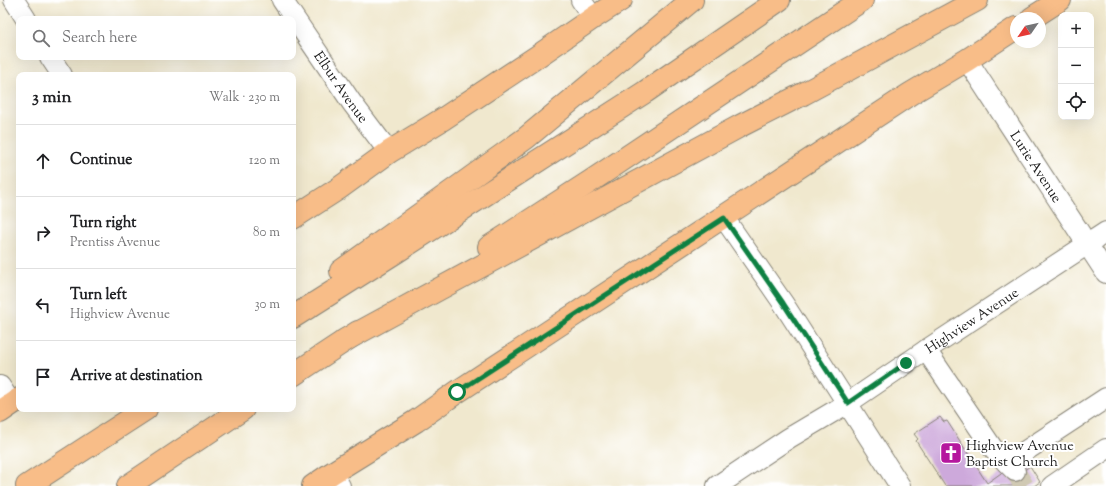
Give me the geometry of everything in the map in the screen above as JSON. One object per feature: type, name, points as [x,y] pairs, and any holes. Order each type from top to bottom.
[{"type":"main road","points":[[296,216],[338,189],[389,152],[443,119],[621,0]]},
{"type":"main road","points":[[296,303],[526,138],[692,0]]},
{"type":"main road","points":[[296,314],[645,92],[778,0]]},
{"type":"main road","points":[[296,373],[591,181],[862,0]]},
{"type":"main road","points":[[345,340],[740,126],[803,94],[977,0]]},
{"type":"main road","points":[[1041,12],[1060,0]]},
{"type":"main road","points":[[313,486],[336,480],[457,392],[724,218],[910,94],[1010,32]]},
{"type":"main road","points":[[27,486],[141,412]]},
{"type":"main road","points":[[128,486],[238,412]]},
{"type":"street","points":[[0,8],[13,0],[24,16]]},
{"type":"street","name":"Elbur Avenue","points":[[282,0],[293,16]]},
{"type":"street","points":[[581,0],[593,18]]},
{"type":"street","name":"Elbur Avenue","points":[[296,21],[352,103],[389,152]]},
{"type":"street","points":[[52,60],[60,72]]},
{"type":"street","name":"Lurie Avenue","points":[[967,60],[1106,273]]},
{"type":"street","points":[[724,218],[783,303],[900,486]]},
{"type":"street","name":"Highview Avenue","points":[[717,486],[789,438],[848,403],[1106,232]]},
{"type":"street","points":[[926,350],[994,450],[1011,467],[1106,398]]},
{"type":"street","points":[[0,386],[10,405]]},
{"type":"street","points":[[1052,486],[1106,449]]},
{"type":"building","points":[[940,417],[944,422],[947,421],[987,483],[1004,471],[1010,480],[1030,466],[1040,482],[1034,486],[945,486],[916,441],[918,439],[914,434]]},
{"type":"tunnel","points":[[1015,471],[1024,486]]},
{"type":"place","name":"Highview Avenue Baptist Church","points":[[951,453]]},
{"type":"route","points":[[457,392],[724,218],[783,303],[848,403],[906,363]]}]
